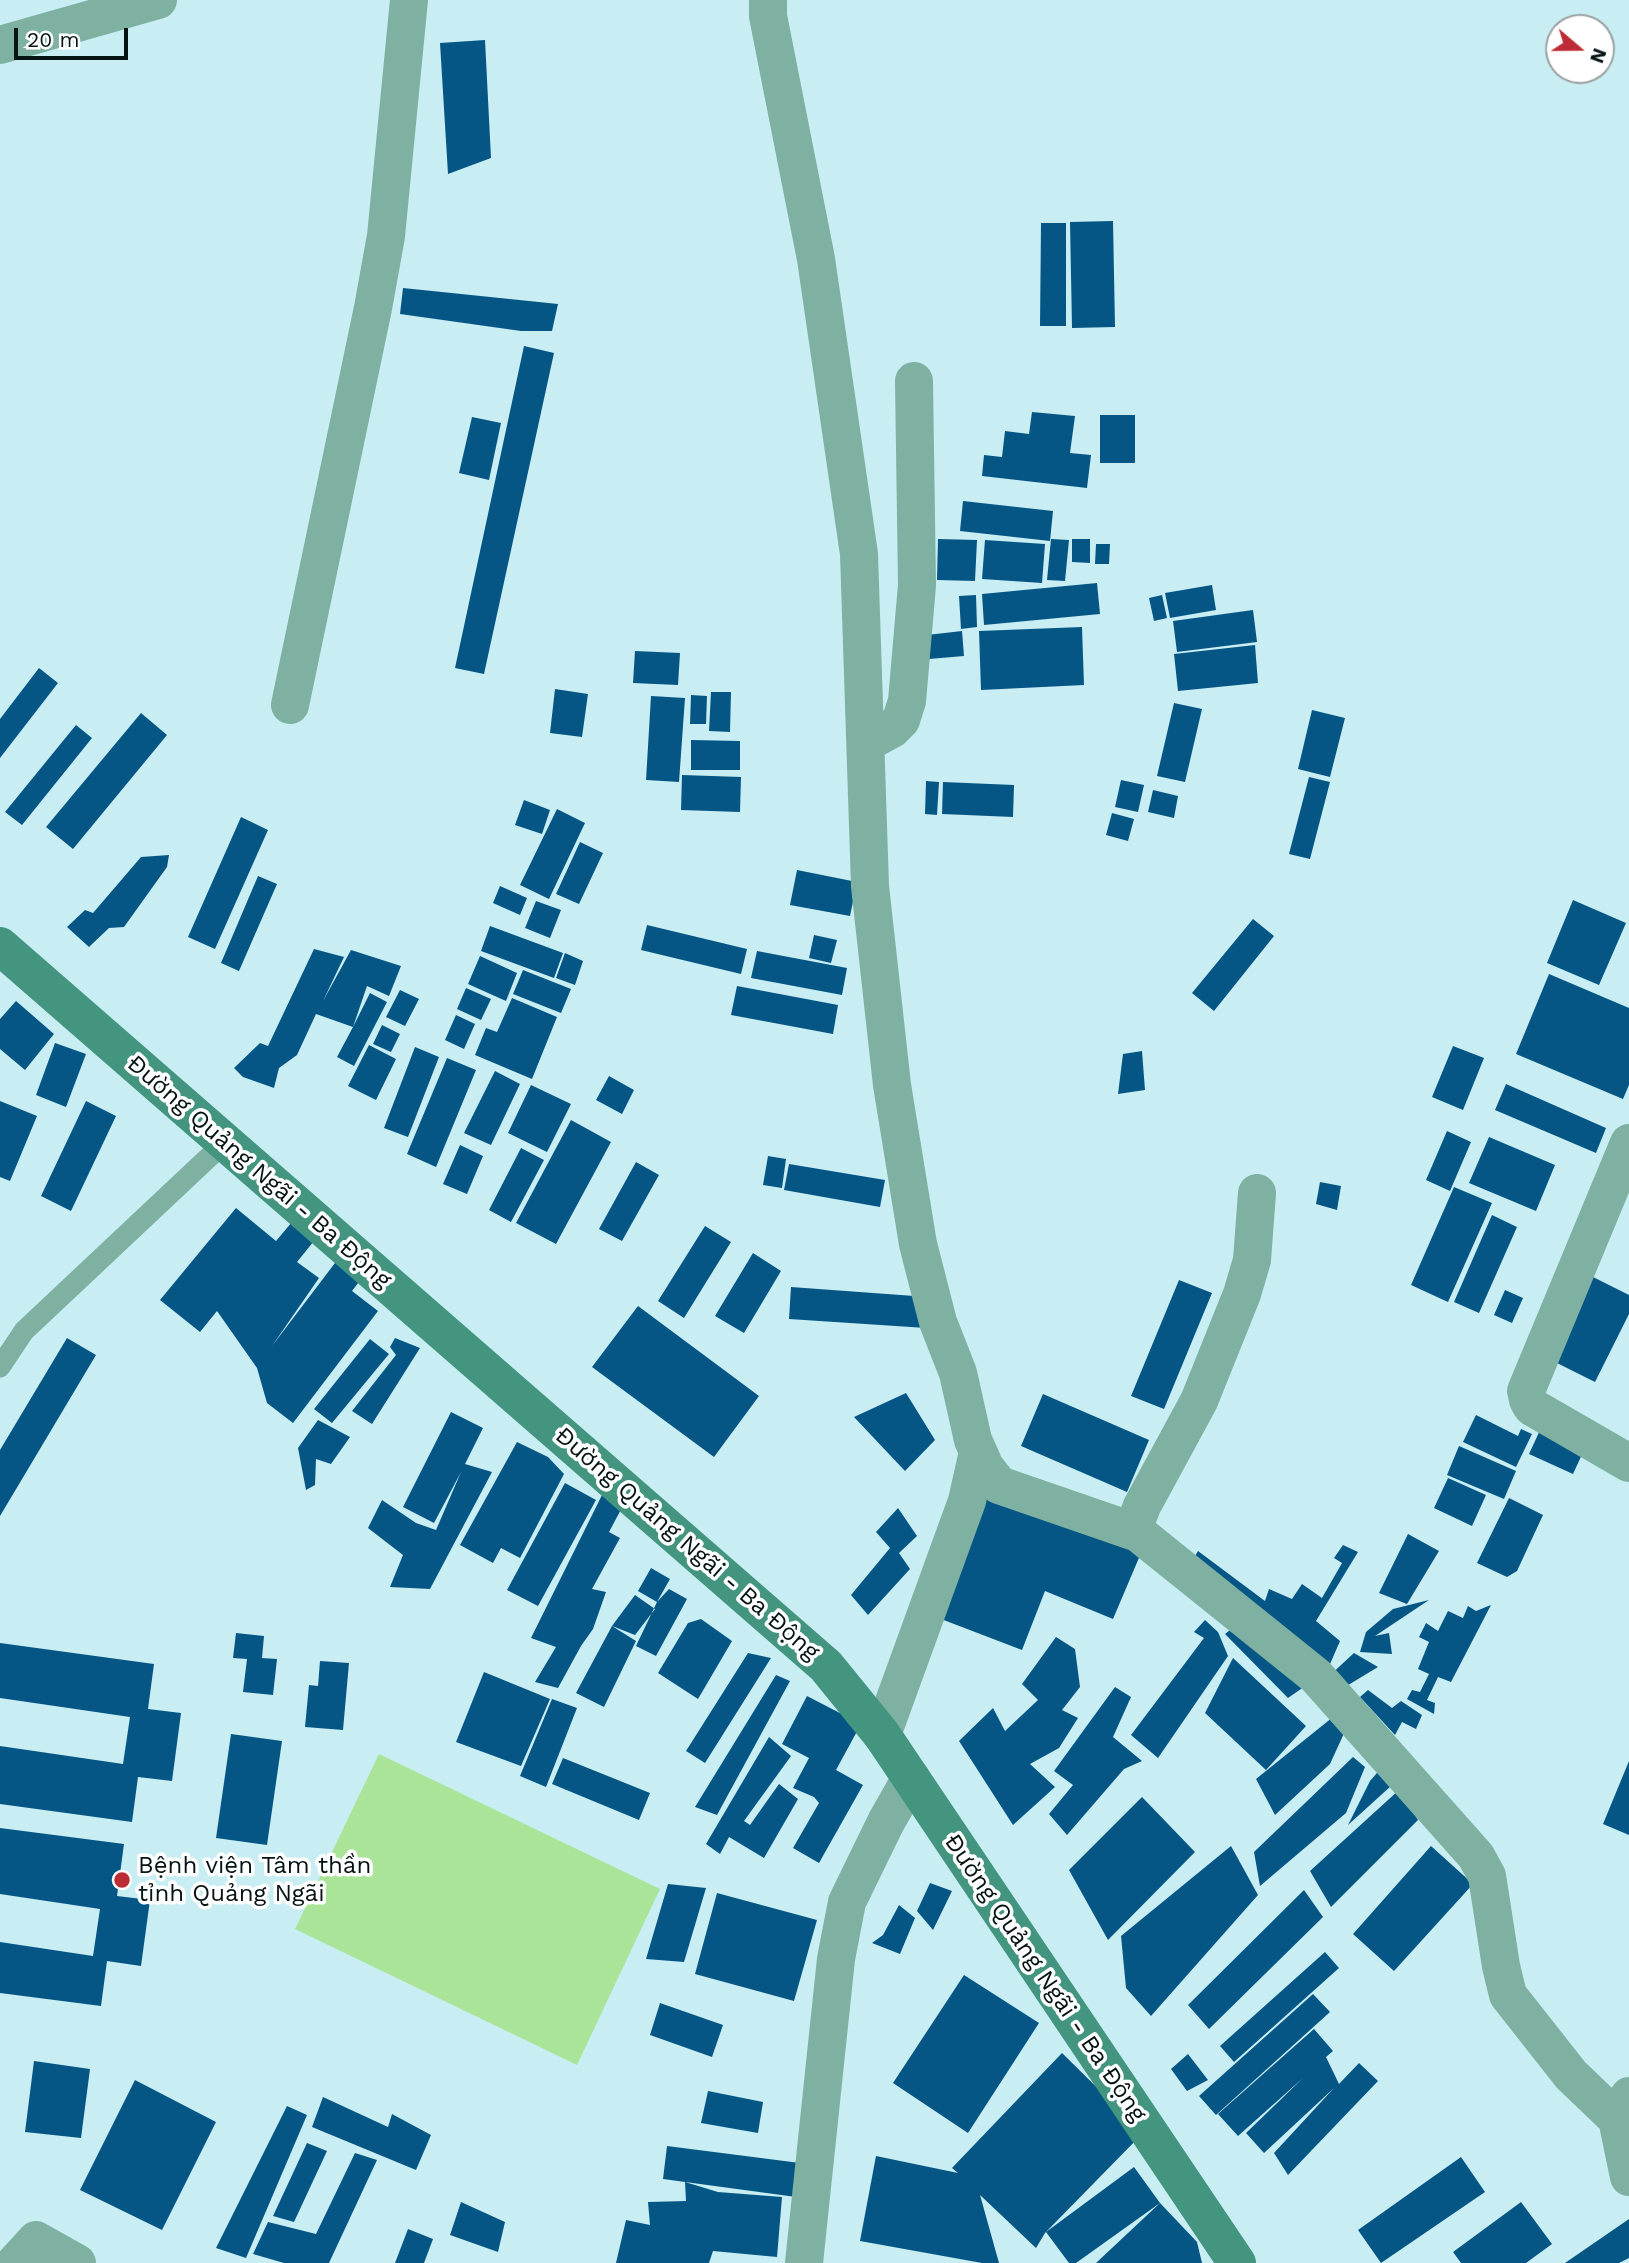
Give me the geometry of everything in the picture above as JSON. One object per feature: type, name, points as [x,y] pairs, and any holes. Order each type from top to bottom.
[{"type":"main road","name":"Đường Quảng Ngãi - Ba Động","points":[[0,946],[826,1665],[882,1735],[1237,2263]]},
{"type":"street","points":[[0,45],[158,0]]},
{"type":"street","points":[[290,705],[386,236],[409,0]]},
{"type":"street","points":[[768,0],[768,16],[816,259],[859,554],[870,886],[894,1099],[918,1244],[938,1322],[958,1373],[973,1440],[985,1467],[999,1485],[1139,1533],[1316,1676],[1476,1856],[1487,1876],[1508,1995],[1571,2075],[1623,2108],[1629,2177]]},
{"type":"street","points":[[866,743],[892,729],[901,720],[907,701],[917,585],[914,382]]},
{"type":"street","points":[[1629,1143],[1527,1391],[1532,1406],[1629,1464]]},
{"type":"street","points":[[1139,1533],[1135,1524],[1142,1506],[1199,1401],[1242,1294],[1252,1260],[1257,1193]]},
{"type":"street","points":[[882,1735],[967,1501],[978,1452]]},
{"type":"street","points":[[804,2263],[836,1959],[847,1902],[911,1778]]},
{"type":"street","points":[[15,2263],[36,2240],[77,2263]]},
{"type":"lane","points":[[0,1367],[24,1331],[225,1142]]},
{"type":"green space","points":[[379,1754],[660,1889],[577,2065],[295,1929]]},
{"type":"building","points":[[485,40],[491,158],[448,174],[440,43]]},
{"type":"building","points":[[1113,221],[1115,327],[1072,328],[1070,222]]},
{"type":"building","points":[[1041,223],[1066,223],[1066,326],[1040,326]]},
{"type":"building","points":[[403,288],[558,304],[552,331],[521,331],[400,314]]},
{"type":"building","points":[[524,346],[554,353],[484,674],[455,668]]},
{"type":"building","points":[[1032,412],[1075,416],[1070,453],[1091,455],[1087,488],[982,476],[984,455],[1002,457],[1005,431],[1029,434]]},
{"type":"building","points":[[1100,415],[1135,415],[1135,463],[1100,463]]},
{"type":"building","points":[[472,417],[501,423],[489,480],[459,473]]},
{"type":"building","points":[[963,501],[1053,511],[1050,541],[960,531]]},
{"type":"building","points":[[938,539],[977,540],[975,581],[937,580]]},
{"type":"building","points":[[1051,539],[1069,540],[1065,581],[1047,580]]},
{"type":"building","points":[[1072,539],[1090,539],[1090,563],[1072,562]]},
{"type":"building","points":[[985,540],[1045,544],[1042,583],[982,579]]},
{"type":"building","points":[[1096,544],[1110,544],[1109,564],[1095,564]]},
{"type":"building","points":[[1097,583],[1100,614],[984,625],[982,594]]},
{"type":"building","points":[[1212,585],[1216,610],[1170,618],[1165,593]]},
{"type":"building","points":[[976,595],[977,627],[961,629],[959,596]]},
{"type":"building","points":[[1162,595],[1167,618],[1154,621],[1149,598]]},
{"type":"building","points":[[1253,610],[1257,642],[1177,652],[1173,621]]},
{"type":"building","points":[[1082,627],[1084,685],[981,690],[979,631]]},
{"type":"building","points":[[962,631],[964,656],[929,659],[927,635]]},
{"type":"building","points":[[1255,645],[1258,683],[1178,691],[1174,654]]},
{"type":"building","points":[[635,651],[680,653],[678,685],[633,683]]},
{"type":"building","points":[[39,668],[58,683],[0,758],[0,719]]},
{"type":"building","points":[[555,689],[588,694],[582,737],[550,733]]},
{"type":"building","points":[[711,692],[731,692],[730,732],[709,731]]},
{"type":"building","points":[[691,695],[707,696],[706,724],[690,724]]},
{"type":"building","points":[[651,696],[685,698],[679,782],[646,780]]},
{"type":"building","points":[[1174,703],[1202,709],[1185,782],[1157,776]]},
{"type":"building","points":[[1312,710],[1345,718],[1330,777],[1298,769]]},
{"type":"building","points":[[141,713],[167,735],[73,849],[46,827]]},
{"type":"building","points":[[76,725],[92,738],[22,825],[5,812]]},
{"type":"building","points":[[691,740],[740,741],[740,770],[691,770]]},
{"type":"building","points":[[682,775],[741,777],[740,812],[681,810]]},
{"type":"building","points":[[1309,777],[1330,782],[1310,859],[1289,854]]},
{"type":"building","points":[[1121,780],[1144,785],[1138,812],[1115,807]]},
{"type":"building","points":[[926,781],[939,782],[937,815],[925,814]]},
{"type":"building","points":[[943,782],[1014,785],[1013,817],[942,814]]},
{"type":"building","points":[[1153,790],[1178,796],[1174,818],[1148,812]]},
{"type":"building","points":[[524,800],[550,810],[542,834],[515,825]]},
{"type":"building","points":[[557,809],[585,823],[549,899],[520,885]]},
{"type":"building","points":[[1112,813],[1134,819],[1128,841],[1106,835]]},
{"type":"building","points":[[241,817],[268,830],[215,949],[188,937]]},
{"type":"building","points":[[580,842],[603,853],[579,904],[556,894]]},
{"type":"building","points":[[169,855],[167,867],[124,927],[109,928],[89,947],[67,927],[85,910],[93,913],[141,857]]},
{"type":"building","points":[[797,870],[857,882],[850,916],[790,905]]},
{"type":"building","points":[[258,876],[277,884],[239,971],[221,963]]},
{"type":"building","points":[[500,886],[527,898],[520,915],[493,903]]},
{"type":"building","points":[[1573,900],[1626,923],[1599,985],[1547,963]]},
{"type":"building","points":[[536,901],[561,910],[550,938],[525,928]]},
{"type":"building","points":[[1253,919],[1274,936],[1214,1011],[1192,993]]},
{"type":"building","points":[[647,925],[747,949],[741,974],[641,950]]},
{"type":"building","points":[[490,926],[563,953],[554,978],[481,951]]},
{"type":"building","points":[[814,935],[837,940],[831,963],[809,958]]},
{"type":"building","points":[[314,949],[344,957],[323,1001],[351,950],[401,966],[389,996],[367,986],[353,1027],[316,1014],[297,1055],[279,1068],[274,1088],[243,1077],[234,1068],[260,1043],[268,1046]]},
{"type":"building","points":[[757,951],[847,968],[842,995],[751,978]]},
{"type":"building","points":[[565,953],[583,961],[575,985],[556,978]]},
{"type":"building","points":[[480,956],[517,973],[506,1001],[468,984]]},
{"type":"building","points":[[523,970],[571,989],[561,1013],[513,994]]},
{"type":"building","points":[[1549,974],[1629,1008],[1629,1085],[1623,1099],[1516,1054]]},
{"type":"building","points":[[737,986],[838,1005],[833,1034],[731,1015]]},
{"type":"building","points":[[466,988],[491,999],[481,1020],[457,1009]]},
{"type":"building","points":[[400,990],[419,999],[405,1026],[386,1017]]},
{"type":"building","points":[[370,993],[387,1002],[354,1066],[337,1057]]},
{"type":"building","points":[[512,998],[557,1017],[532,1079],[475,1055],[486,1028],[497,1032]]},
{"type":"building","points":[[16,1001],[54,1034],[25,1070],[0,1049],[0,1019]]},
{"type":"building","points":[[456,1015],[475,1024],[464,1049],[445,1040]]},
{"type":"building","points":[[382,1025],[400,1034],[391,1052],[373,1044]]},
{"type":"building","points":[[55,1043],[86,1054],[66,1107],[36,1095]]},
{"type":"building","points":[[369,1045],[396,1059],[376,1100],[348,1086]]},
{"type":"building","points":[[1453,1046],[1484,1058],[1463,1110],[1432,1097]]},
{"type":"building","points":[[415,1047],[439,1057],[408,1137],[384,1128]]},
{"type":"building","points":[[1142,1051],[1145,1090],[1118,1094],[1123,1054]]},
{"type":"building","points":[[447,1058],[476,1070],[436,1167],[407,1154]]},
{"type":"building","points":[[495,1071],[520,1084],[491,1145],[464,1133]]},
{"type":"building","points":[[609,1076],[634,1090],[622,1114],[596,1100]]},
{"type":"building","points":[[1506,1084],[1606,1128],[1596,1153],[1495,1110]]},
{"type":"building","points":[[531,1085],[571,1104],[547,1152],[508,1133]]},
{"type":"building","points":[[0,1101],[37,1116],[10,1181],[0,1177]]},
{"type":"building","points":[[86,1101],[116,1116],[71,1211],[41,1196]]},
{"type":"building","points":[[571,1120],[611,1142],[556,1244],[516,1223]]},
{"type":"building","points":[[1447,1131],[1471,1142],[1450,1191],[1426,1180]]},
{"type":"building","points":[[1489,1137],[1555,1165],[1536,1211],[1469,1183]]},
{"type":"building","points":[[460,1145],[483,1156],[467,1194],[443,1184]]},
{"type":"building","points":[[521,1148],[544,1160],[511,1222],[489,1210]]},
{"type":"building","points":[[768,1156],[786,1159],[782,1188],[763,1185]]},
{"type":"building","points":[[636,1162],[659,1175],[622,1241],[599,1229]]},
{"type":"building","points":[[789,1164],[885,1180],[880,1207],[784,1190]]},
{"type":"building","points":[[1320,1182],[1341,1186],[1337,1210],[1316,1204]]},
{"type":"building","points":[[1454,1187],[1492,1203],[1448,1302],[1411,1285]]},
{"type":"building","points":[[236,1208],[276,1241],[292,1222],[314,1241],[297,1262],[319,1278],[272,1346],[338,1259],[362,1278],[352,1291],[378,1311],[293,1423],[267,1403],[257,1368],[217,1311],[200,1332],[160,1300]]},
{"type":"building","points":[[1492,1215],[1517,1227],[1479,1313],[1454,1302]]},
{"type":"building","points":[[705,1226],[731,1242],[684,1318],[658,1301]]},
{"type":"building","points":[[753,1253],[781,1271],[744,1333],[715,1316]]},
{"type":"building","points":[[1589,1275],[1629,1295],[1629,1314],[1595,1382],[1547,1358]]},
{"type":"building","points":[[1179,1280],[1212,1293],[1164,1409],[1131,1396]]},
{"type":"building","points":[[791,1287],[928,1297],[926,1328],[789,1319]]},
{"type":"building","points":[[1505,1290],[1523,1298],[1512,1323],[1494,1315]]},
{"type":"building","points":[[638,1306],[759,1396],[714,1457],[592,1367]]},
{"type":"building","points":[[67,1338],[96,1355],[0,1516],[0,1450]]},
{"type":"building","points":[[395,1338],[420,1348],[372,1424],[352,1411],[396,1355],[390,1347]]},
{"type":"building","points":[[370,1339],[389,1354],[332,1423],[314,1409]]},
{"type":"building","points":[[906,1393],[935,1440],[905,1471],[854,1417]]},
{"type":"building","points":[[1043,1394],[1149,1440],[1127,1492],[1021,1446]]},
{"type":"building","points":[[451,1412],[483,1428],[465,1464],[492,1472],[430,1589],[390,1587],[403,1555],[368,1528],[382,1500],[416,1523],[436,1530],[461,1472],[434,1523],[403,1507]]},
{"type":"building","points":[[1476,1415],[1518,1436],[1521,1429],[1532,1434],[1516,1467],[1463,1442]]},
{"type":"building","points":[[318,1420],[350,1437],[331,1464],[316,1459],[315,1485],[306,1490],[298,1448]]},
{"type":"building","points":[[1541,1428],[1585,1448],[1573,1474],[1529,1454]]},
{"type":"building","points":[[517,1442],[548,1457],[564,1474],[520,1558],[501,1548],[493,1563],[460,1545]]},
{"type":"building","points":[[1459,1446],[1516,1471],[1504,1499],[1447,1475]]},
{"type":"building","points":[[1448,1478],[1486,1495],[1472,1526],[1434,1508]]},
{"type":"building","points":[[565,1483],[596,1500],[538,1606],[507,1590]]},
{"type":"building","points":[[604,1491],[625,1502],[609,1532],[620,1538],[592,1589],[606,1592],[593,1629],[558,1688],[535,1682],[556,1647],[531,1638]]},
{"type":"building","points":[[987,1494],[1144,1546],[1113,1619],[1045,1591],[1022,1650],[941,1619]]},
{"type":"building","points":[[1509,1498],[1543,1515],[1517,1571],[1507,1577],[1477,1563]]},
{"type":"building","points":[[898,1508],[917,1536],[899,1553],[910,1569],[868,1615],[851,1595],[890,1548],[876,1532]]},
{"type":"building","points":[[1408,1534],[1439,1551],[1407,1604],[1379,1593]]},
{"type":"building","points":[[1343,1545],[1358,1552],[1316,1621],[1340,1641],[1330,1664],[1191,1563],[1198,1551],[1265,1601],[1269,1589],[1292,1599],[1302,1584],[1322,1598],[1342,1563],[1334,1558]]},
{"type":"building","points":[[651,1568],[670,1579],[657,1602],[638,1591]]},
{"type":"building","points":[[669,1589],[687,1599],[656,1656],[636,1646],[657,1602]]},
{"type":"building","points":[[635,1595],[655,1609],[635,1635],[612,1626]]},
{"type":"building","points":[[1429,1600],[1375,1636],[1389,1633],[1392,1654],[1360,1652],[1366,1632],[1393,1609]]},
{"type":"building","points":[[1491,1605],[1451,1682],[1438,1677],[1427,1700],[1435,1703],[1434,1714],[1407,1699],[1412,1690],[1420,1692],[1429,1674],[1418,1669],[1429,1642],[1419,1637],[1426,1623],[1438,1631],[1448,1611],[1463,1618],[1468,1606],[1476,1611]]},
{"type":"building","points":[[701,1619],[732,1641],[698,1699],[658,1673],[688,1623]]},
{"type":"building","points":[[1205,1620],[1218,1632],[1228,1656],[1158,1758],[1131,1735],[1204,1638],[1194,1632]]},
{"type":"building","points":[[1239,1623],[1311,1682],[1288,1698],[1225,1634]]},
{"type":"building","points":[[612,1626],[636,1641],[604,1707],[576,1693]]},
{"type":"building","points":[[236,1633],[264,1636],[262,1658],[277,1659],[273,1695],[243,1692],[247,1659],[233,1658]]},
{"type":"building","points":[[1056,1637],[1075,1649],[1080,1687],[1062,1710],[1078,1718],[1059,1748],[1030,1764],[1055,1787],[1013,1825],[959,1741],[993,1708],[1005,1731],[1038,1700],[1022,1684]]},
{"type":"building","points":[[0,1643],[154,1664],[148,1709],[181,1713],[172,1781],[138,1777],[132,1822],[0,1804],[0,1746],[123,1764],[130,1717],[0,1698]]},
{"type":"building","points":[[748,1653],[771,1658],[705,1763],[686,1751]]},
{"type":"building","points":[[1354,1653],[1378,1667],[1340,1690],[1328,1677]]},
{"type":"building","points":[[1233,1658],[1306,1726],[1266,1770],[1205,1713]]},
{"type":"building","points":[[320,1661],[349,1663],[343,1730],[305,1727],[309,1685],[318,1686]]},
{"type":"building","points":[[484,1672],[550,1699],[521,1766],[456,1742]]},
{"type":"building","points":[[776,1675],[790,1681],[717,1815],[695,1807]]},
{"type":"building","points":[[1115,1687],[1131,1697],[1113,1737],[1142,1761],[1124,1769],[1067,1835],[1049,1814],[1073,1785],[1054,1771]]},
{"type":"building","points":[[1368,1690],[1392,1708],[1401,1701],[1422,1715],[1416,1729],[1402,1722],[1395,1735],[1360,1697]]},
{"type":"building","points":[[807,1696],[861,1724],[836,1770],[863,1785],[819,1863],[793,1848],[819,1803],[814,1797],[793,1788],[809,1758],[782,1744]]},
{"type":"building","points":[[552,1699],[577,1708],[546,1787],[520,1776]]},
{"type":"building","points":[[1333,1717],[1346,1729],[1330,1764],[1275,1815],[1256,1779]]},
{"type":"building","points":[[231,1734],[282,1741],[267,1845],[216,1838]]},
{"type":"building","points":[[769,1737],[791,1756],[744,1821],[750,1825],[779,1784],[798,1799],[764,1858],[729,1837],[720,1854],[706,1844]]},
{"type":"building","points":[[1353,1757],[1365,1767],[1346,1813],[1260,1886],[1254,1852]]},
{"type":"building","points":[[563,1758],[650,1793],[639,1820],[552,1784]]},
{"type":"building","points":[[1629,1761],[1629,1835],[1603,1824]]},
{"type":"building","points":[[1383,1766],[1391,1786],[1348,1825],[1370,1781]]},
{"type":"building","points":[[1399,1790],[1418,1820],[1331,1907],[1310,1871]]},
{"type":"building","points":[[1142,1797],[1195,1852],[1108,1940],[1069,1870]]},
{"type":"building","points":[[0,1828],[124,1844],[117,1896],[150,1900],[141,1966],[107,1961],[101,2006],[0,1993],[0,1942],[93,1956],[100,1909],[0,1894]]},
{"type":"building","points":[[1231,1846],[1258,1895],[1151,2016],[1126,1988],[1121,1936]]},
{"type":"building","points":[[1431,1846],[1473,1884],[1394,1971],[1353,1934]]},
{"type":"building","points":[[930,1883],[952,1891],[933,1930],[917,1911]]},
{"type":"building","points":[[668,1884],[706,1888],[684,1962],[646,1959]]},
{"type":"building","points":[[1304,1890],[1323,1917],[1209,2029],[1188,2005]]},
{"type":"building","points":[[717,1893],[817,1920],[794,2001],[695,1974]]},
{"type":"building","points":[[899,1905],[915,1918],[900,1954],[872,1943],[883,1935]]},
{"type":"building","points":[[1325,1952],[1339,1968],[1234,2062],[1220,2046]]},
{"type":"building","points":[[964,1975],[1039,2023],[968,2133],[893,2083]]},
{"type":"building","points":[[1313,1994],[1330,2012],[1216,2115],[1199,2096]]},
{"type":"building","points":[[660,2003],[723,2025],[712,2057],[650,2035]]},
{"type":"building","points":[[1314,2029],[1333,2051],[1326,2057],[1339,2084],[1359,2063],[1378,2081],[1288,2175],[1274,2153],[1334,2088],[1264,2153],[1246,2133],[1303,2078],[1238,2136],[1218,2114]]},
{"type":"building","points":[[1062,2053],[1143,2133],[1045,2233],[1036,2248],[980,2195],[999,2263],[982,2263],[860,2241],[876,2156],[958,2173],[952,2168]]},
{"type":"building","points":[[1188,2054],[1208,2080],[1187,2091],[1171,2069]]},
{"type":"building","points":[[34,2061],[90,2069],[81,2138],[25,2132]]},
{"type":"building","points":[[135,2080],[216,2122],[162,2230],[80,2190]]},
{"type":"building","points":[[708,2091],[763,2102],[758,2133],[701,2123]]},
{"type":"building","points":[[323,2097],[388,2127],[392,2114],[431,2135],[416,2170],[312,2127]]},
{"type":"building","points":[[287,2106],[307,2115],[246,2258],[216,2248]]},
{"type":"building","points":[[307,2143],[327,2151],[294,2222],[273,2216]]},
{"type":"building","points":[[667,2146],[800,2163],[796,2197],[663,2179]]},
{"type":"building","points":[[355,2153],[377,2160],[329,2263],[284,2263],[253,2254],[268,2222],[316,2234]]},
{"type":"building","points":[[1461,2157],[1485,2192],[1381,2263],[1358,2230]]},
{"type":"building","points":[[1134,2167],[1160,2203],[1076,2263],[1069,2263],[1046,2232]]},
{"type":"building","points":[[685,2182],[718,2192],[782,2197],[777,2257],[713,2251],[709,2263],[616,2263],[626,2220],[650,2225],[648,2202],[686,2201]]},
{"type":"building","points":[[461,2202],[505,2222],[498,2252],[450,2235]]},
{"type":"building","points":[[1521,2202],[1552,2244],[1526,2263],[1461,2263],[1453,2252]]},
{"type":"building","points":[[1160,2203],[1197,2242],[1202,2263],[1096,2263]]},
{"type":"building","points":[[1629,2219],[1629,2258],[1619,2263],[1565,2263]]},
{"type":"building","points":[[408,2229],[433,2239],[424,2263],[395,2263]]},
{"type":"place","name":"Bệnh viện Tâm thần tỉnh Quảng Ngãi","points":[[122,1880]]}]
